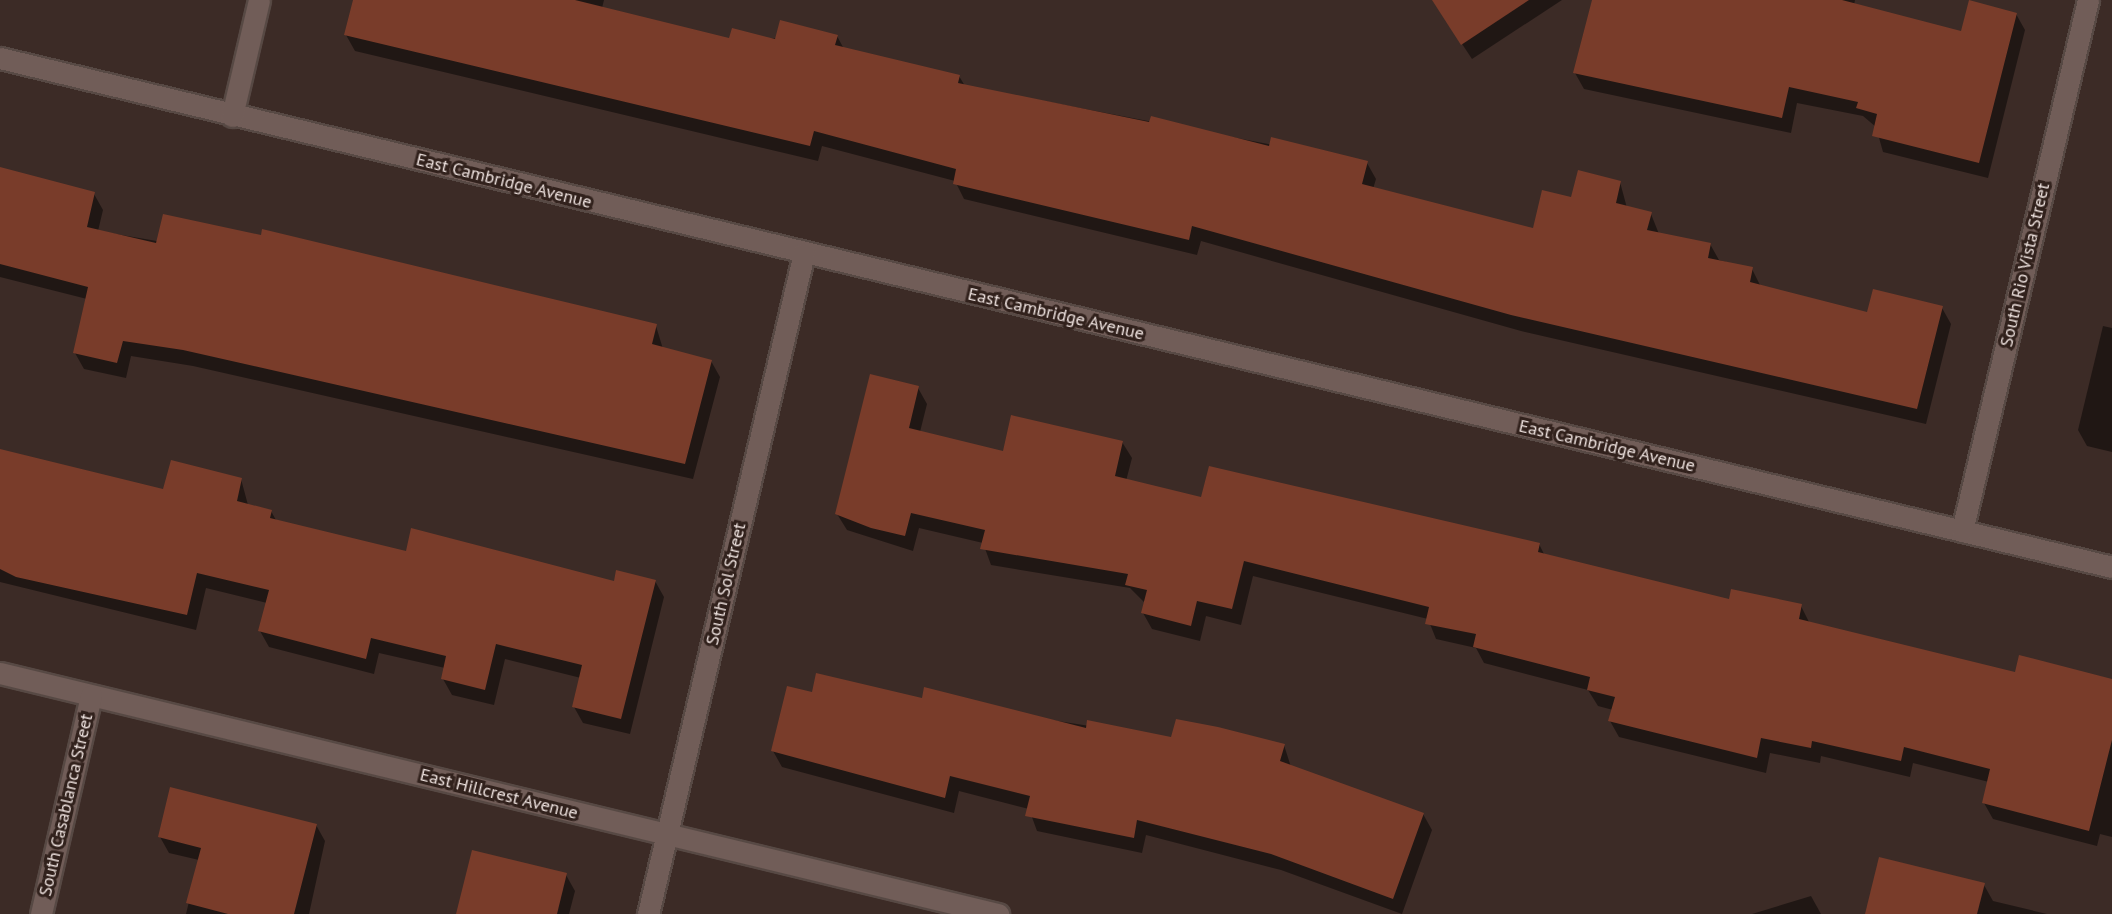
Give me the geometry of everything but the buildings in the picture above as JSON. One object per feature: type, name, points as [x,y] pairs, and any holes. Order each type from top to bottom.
[{"type":"street","points":[[232,116],[259,0]]},
{"type":"street","name":"South Rio Vista Street","points":[[1962,531],[2088,0]]},
{"type":"street","name":"East Cambridge Avenue","points":[[0,58],[2112,567]]},
{"type":"street","name":"South Sol Street","points":[[648,914],[804,253]]},
{"type":"street","name":"East Hillcrest Avenue","points":[[0,673],[998,914]]},
{"type":"street","name":"South Casablanca Street","points":[[41,914],[91,696]]}]
